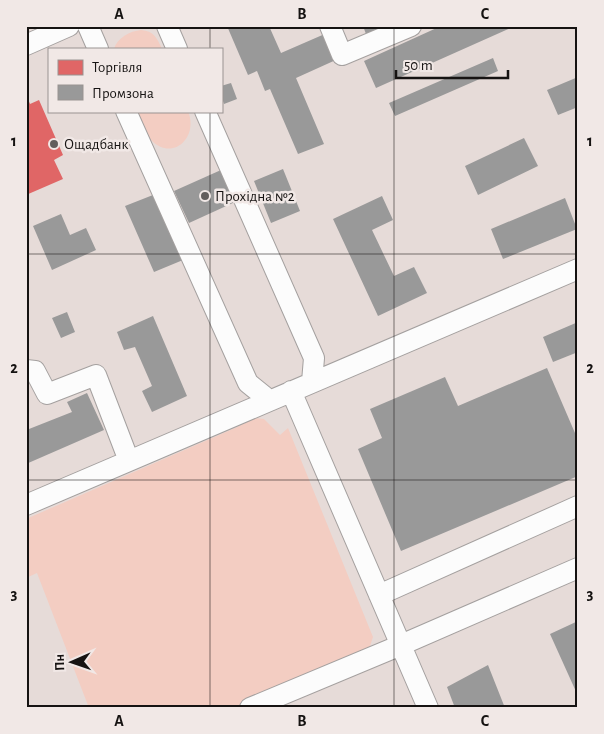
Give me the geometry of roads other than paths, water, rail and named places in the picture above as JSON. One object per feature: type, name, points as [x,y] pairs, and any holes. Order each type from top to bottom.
[{"type":"street","points":[[26,45],[70,26]]},
{"type":"street","points":[[88,26],[98,48]]},
{"type":"street","points":[[167,26],[177,48]]},
{"type":"street","points":[[330,26],[342,55],[411,26]]},
{"type":"street","points":[[126,112],[248,383],[269,400]]},
{"type":"street","points":[[204,112],[314,358],[312,382]]},
{"type":"street","points":[[26,505],[578,269]]},
{"type":"street","points":[[26,370],[35,371],[46,394],[96,374],[129,461]]},
{"type":"street","points":[[291,391],[428,708]]},
{"type":"street","points":[[379,595],[578,506]]},
{"type":"street","points":[[250,708],[401,646],[578,568]]},
{"type":"place","name":"Ощадбанк","points":[[54,144]]},
{"type":"place","name":"Прохідна №2","points":[[205,196]]}]
